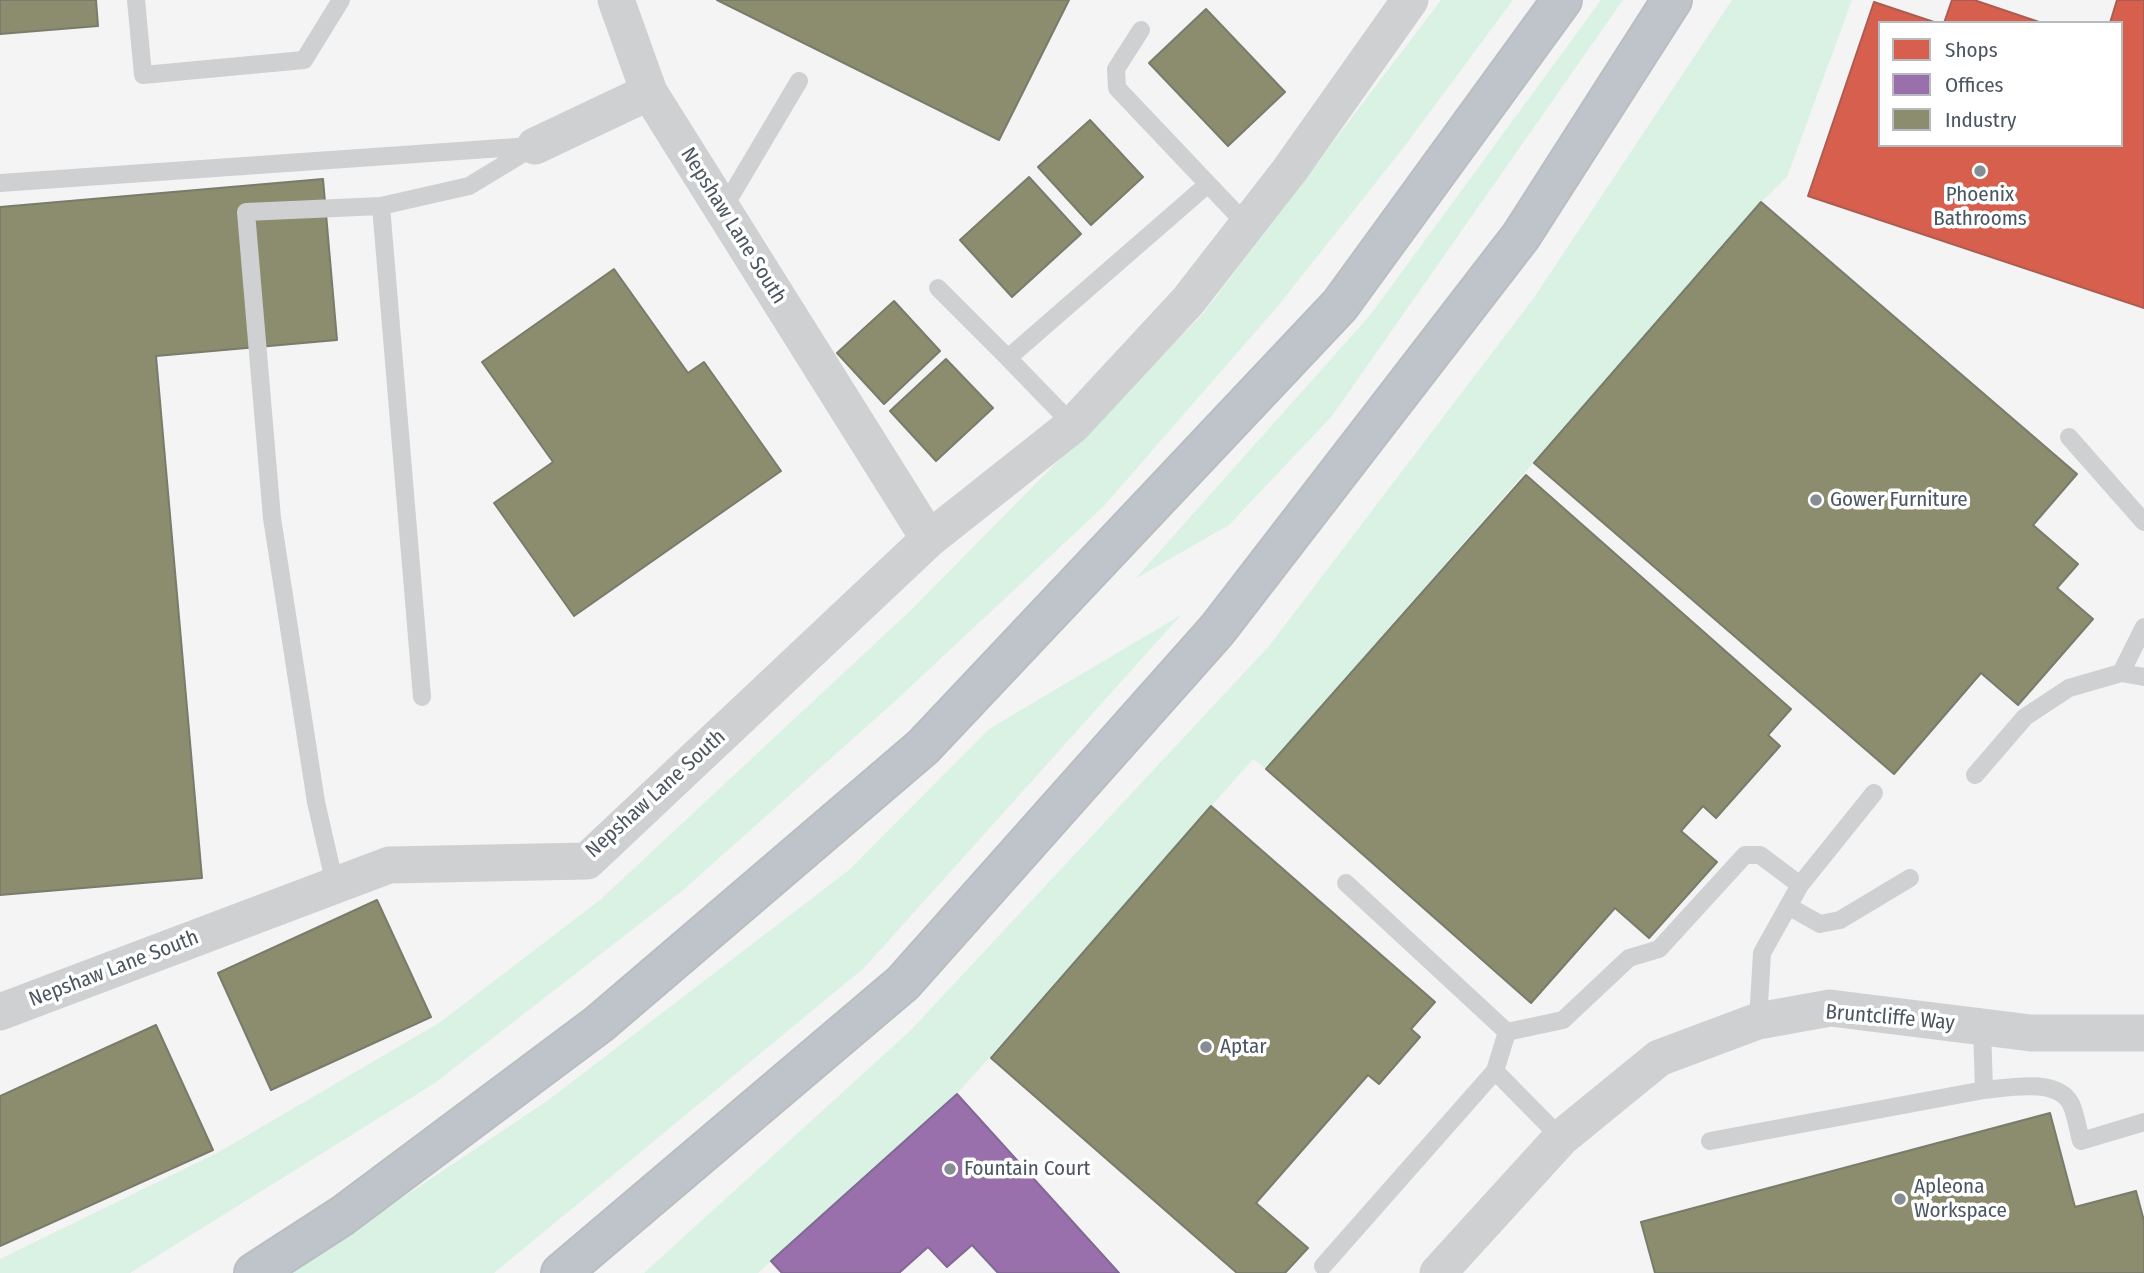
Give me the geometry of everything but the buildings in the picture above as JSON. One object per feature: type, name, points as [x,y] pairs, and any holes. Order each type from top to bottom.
[{"type":"highway","points":[[254,1273],[342,1216],[599,1024],[923,747],[1340,304],[1562,0]]},
{"type":"highway","points":[[561,1273],[903,983],[1217,630],[1521,236],[1672,0]]},
{"type":"street","name":"Nepshaw Lane South","points":[[616,0],[649,92],[929,539]]},
{"type":"street","name":"Nepshaw Lane South","points":[[0,1012],[389,865],[587,861],[929,539],[1073,425],[1188,301],[1289,171],[1410,0]]},
{"type":"street","points":[[535,146],[649,92]]},
{"type":"street","name":"Bruntcliffe Way","points":[[1452,1266],[1561,1138],[1659,1058],[1758,1021],[1830,1008],[2031,1033],[2144,1033]]},
{"type":"lane","points":[[136,0],[143,75],[304,60],[341,0]]},
{"type":"lane","points":[[1140,30],[1116,69],[1117,88],[1247,225]]},
{"type":"lane","points":[[723,209],[799,81]]},
{"type":"lane","points":[[0,183],[535,146]]},
{"type":"lane","points":[[335,885],[316,802],[272,518],[246,212],[382,206],[469,186],[535,146]]},
{"type":"lane","points":[[1008,358],[1208,184]]},
{"type":"lane","points":[[382,206],[422,697]]},
{"type":"lane","points":[[938,288],[1073,425]]},
{"type":"lane","points":[[2068,437],[2144,523]]},
{"type":"lane","points":[[2121,673],[2144,627]]},
{"type":"lane","points":[[1975,775],[2025,717],[2068,688],[2121,673],[2144,677]]},
{"type":"lane","points":[[1758,1021],[1762,953],[1800,885],[1874,793]]},
{"type":"lane","points":[[1507,1032],[1563,1020],[1629,958],[1659,949],[1745,855],[1760,855],[1800,885]]},
{"type":"lane","points":[[1788,906],[1820,924],[1840,920],[1910,878]]},
{"type":"lane","points":[[1346,883],[1507,1032]]},
{"type":"lane","points":[[1982,1027],[1984,1090]]},
{"type":"lane","points":[[1323,1266],[1495,1070],[1507,1032]]},
{"type":"lane","points":[[1495,1070],[1561,1138]]},
{"type":"lane","points":[[1710,1141],[1984,1090],[2034,1087],[2059,1091],[2071,1104],[2081,1141],[2144,1122]]},
{"type":"green space","points":[[1441,0],[1513,0],[1404,147],[1278,306],[1103,507],[893,703],[682,891],[435,1083],[130,1273],[0,1273],[0,1259],[217,1153],[439,1023],[600,900],[910,611],[1202,315]]},
{"type":"green space","points":[[1601,0],[1623,0],[1332,416],[1229,525],[1135,579],[1371,314]]},
{"type":"green space","points":[[1732,0],[1852,0],[1787,177],[1761,202],[1266,769],[1253,759],[957,1094],[758,1273],[644,1273],[910,1031],[1269,646],[1533,299]]},
{"type":"green space","points":[[1181,615],[864,968],[494,1273],[290,1273],[547,1101],[849,870],[989,729]]},
{"type":"place","name":"Phoenix Bathrooms","points":[[1980,171]]},
{"type":"place","name":"Gower Furniture","points":[[1816,500]]},
{"type":"place","name":"Aptar","points":[[1206,1047]]},
{"type":"place","name":"Fountain Court","points":[[950,1169]]},
{"type":"place","name":"Apleona Workspace","points":[[1900,1199]]}]
